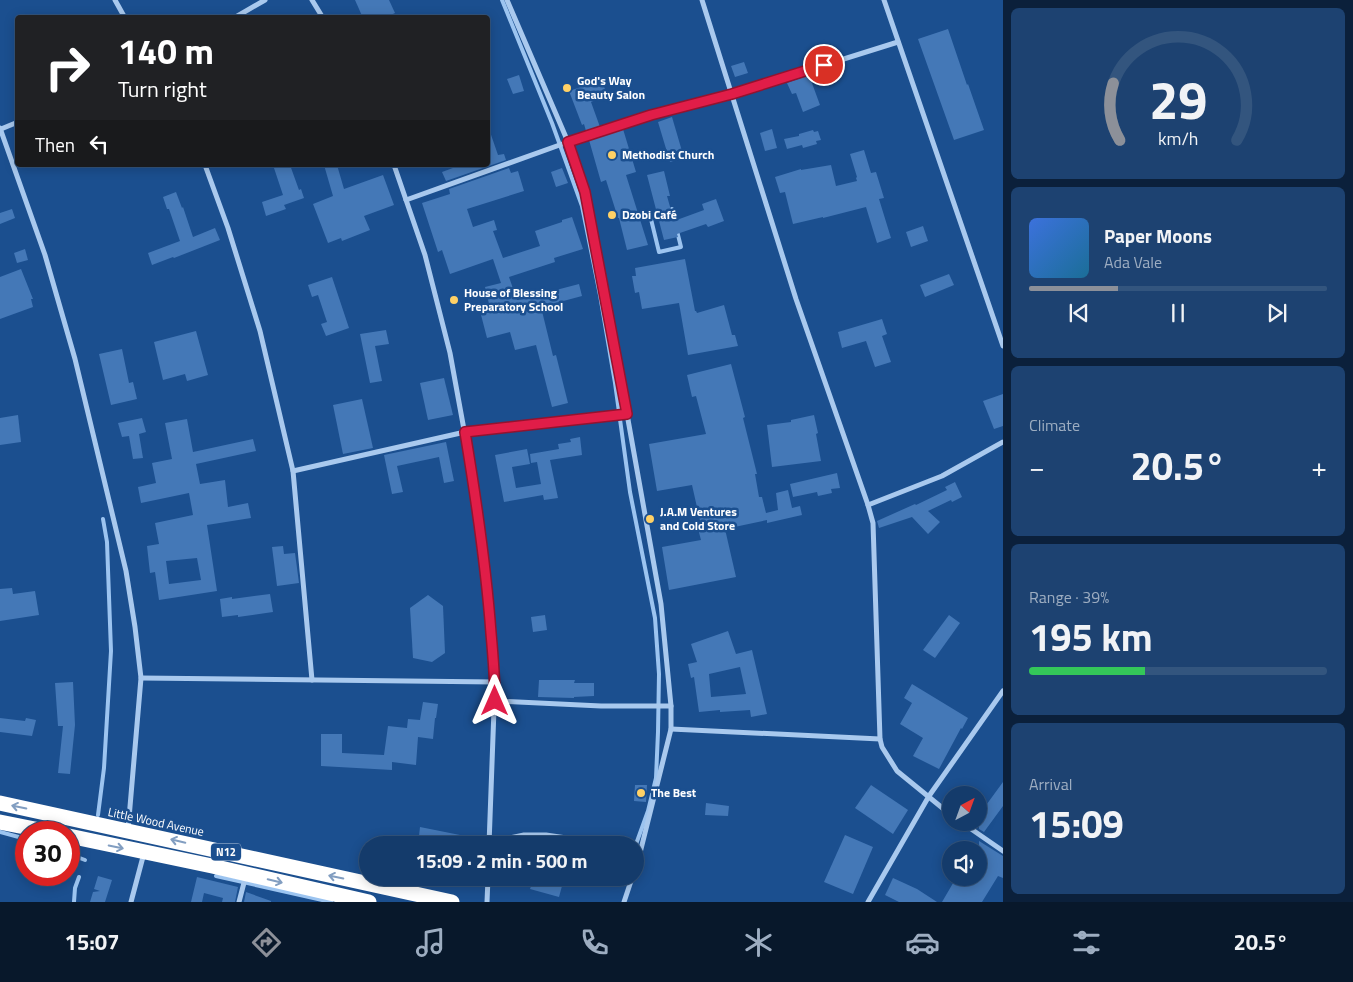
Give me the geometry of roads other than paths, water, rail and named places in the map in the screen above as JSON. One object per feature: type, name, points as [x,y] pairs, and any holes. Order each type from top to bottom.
[{"type":"highway","name":"Little Wood Avenue","points":[[0,803],[452,902]]},
{"type":"highway","points":[[0,822],[15,825]]},
{"type":"highway","name":"N12","points":[[80,838],[212,866],[338,899],[369,902]]},
{"type":"street","points":[[115,0],[123,15]]},
{"type":"street","points":[[239,15],[266,0]]},
{"type":"street","points":[[312,0],[321,15]]},
{"type":"street","points":[[507,0],[568,142],[585,192],[661,604],[671,706],[671,729],[642,836]]},
{"type":"street","points":[[702,0],[796,299],[873,523],[880,739],[882,747],[897,771],[942,807]]},
{"type":"street","points":[[884,0],[1003,346]]},
{"type":"street","points":[[406,200],[568,142],[651,115],[732,94],[898,42]]},
{"type":"street","points":[[15,123],[1,129],[45,255],[75,359],[126,570],[141,678],[128,831]]},
{"type":"street","points":[[206,167],[228,228],[260,331],[292,471],[312,680]]},
{"type":"street","points":[[395,167],[425,255],[446,335],[475,490],[489,598],[495,682],[489,836]]},
{"type":"street","points":[[292,471],[465,432],[627,414]]},
{"type":"street","points":[[868,506],[942,476],[1003,442]]},
{"type":"street","points":[[141,678],[495,682]]},
{"type":"street","points":[[868,902],[929,796],[1003,690]]},
{"type":"street","points":[[495,701],[601,706],[671,706]]},
{"type":"street","points":[[671,729],[880,739]]},
{"type":"street","points":[[974,831],[1003,851]]},
{"type":"street","points":[[520,836],[553,836]]},
{"type":"street","points":[[131,902],[144,852]]},
{"type":"street","points":[[238,902],[246,874]]},
{"type":"street","points":[[487,902],[488,886]]},
{"type":"street","points":[[624,902],[629,886]]},
{"type":"waterway","points":[[502,0],[552,123],[582,206],[615,383],[630,492],[655,618],[659,674],[656,778],[648,811],[639,836]]},
{"type":"waterway","points":[[672,209],[675,224]]},
{"type":"waterway","points":[[650,215],[659,252],[681,247],[677,231]]},
{"type":"waterway","points":[[98,815],[104,768],[111,651],[107,542],[103,519]]},
{"type":"waterway","points":[[0,832],[15,836]]},
{"type":"waterway","points":[[80,858],[85,860]]},
{"type":"waterway","points":[[216,876],[331,902]]},
{"type":"waterway","points":[[74,902],[76,886]]},
{"type":"place","name":"God's Way Beauty Salon","points":[[567,88]]},
{"type":"place","name":"Methodist Church","points":[[612,155]]},
{"type":"place","name":"Dzobi Café","points":[[612,215]]},
{"type":"place","name":"House of Blessing Preparatory School","points":[[454,300]]},
{"type":"place","name":"J.A.M Ventures and Cold Store","points":[[650,519]]},
{"type":"place","name":"The Best","points":[[641,793]]}]
